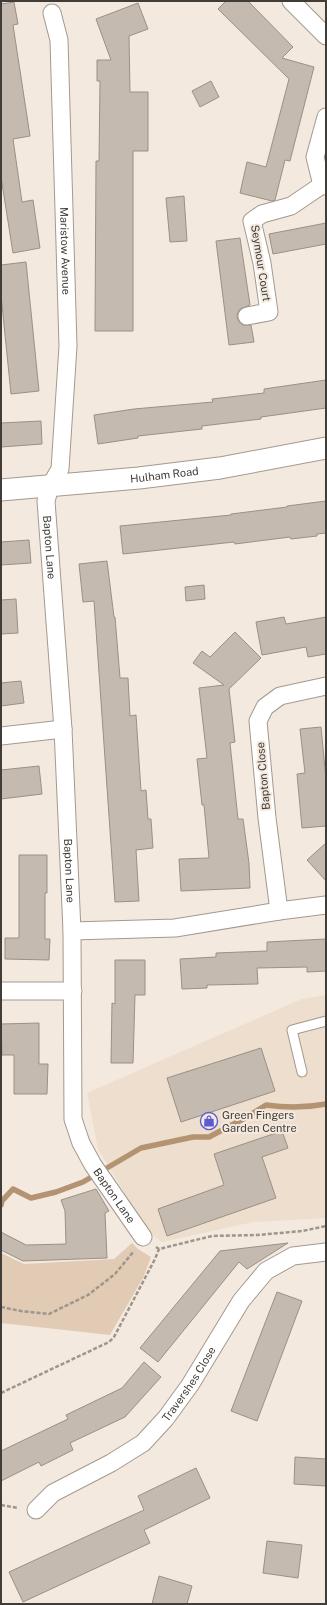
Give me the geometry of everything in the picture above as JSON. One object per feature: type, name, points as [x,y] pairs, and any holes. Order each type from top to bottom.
[{"type":"street","points":[[291,1],[326,36]]},
{"type":"street","name":"Maristow Avenue","points":[[50,486],[60,469],[68,346],[58,40],[52,14]]},
{"type":"street","points":[[324,186],[315,157],[326,117]]},
{"type":"street","name":"Seymour Court","points":[[247,316],[269,312],[262,263],[252,221],[262,214],[291,206],[324,186]]},
{"type":"street","name":"Hulham Road","points":[[1,490],[139,478],[220,468],[326,448]]},
{"type":"street","name":"Bapton Lane","points":[[50,486],[46,501],[63,729],[72,931],[74,1119],[81,1143],[93,1165],[143,1237]]},
{"type":"street","name":"Bapton Close","points":[[279,911],[267,818],[258,721],[264,707],[280,696],[326,686]]},
{"type":"street","points":[[1,736],[63,729]]},
{"type":"street","points":[[72,931],[175,928],[326,905]]},
{"type":"street","points":[[1,991],[73,991]]},
{"type":"street","name":"Travershes Close","points":[[36,1510],[54,1493],[111,1463],[143,1442],[166,1418],[186,1390],[241,1301],[266,1271],[293,1256],[326,1252]]},
{"type":"lane","points":[[302,1072],[292,1030],[326,1021]]},
{"type":"path","points":[[1,1393],[109,1342],[114,1337],[159,1249],[212,1236],[258,1235],[302,1231],[326,1226]]},
{"type":"path","points":[[1,1308],[49,1314],[88,1295],[115,1274],[143,1237]]},
{"type":"shaded area","name":"Green Fingers Garden Centre","points":[[326,995],[326,1218],[253,1222],[162,1242],[148,1232],[98,1149],[87,1093],[302,999]]},
{"type":"shaded area","points":[[132,1243],[138,1249],[151,1257],[144,1276],[110,1335],[1,1323],[1,1253],[24,1264],[114,1259]]},
{"type":"building","points":[[226,1],[248,1],[293,47],[282,58],[314,67],[290,161],[285,160],[275,200],[272,201],[240,193],[247,162],[266,167],[289,79],[218,9]]},
{"type":"building","points":[[14,2],[18,24],[13,25],[30,136],[13,139],[22,202],[33,200],[40,248],[13,253],[1,177],[1,4]]},
{"type":"building","points":[[138,3],[148,29],[129,36],[130,92],[148,92],[148,151],[133,151],[133,331],[95,331],[96,161],[99,161],[100,81],[97,81],[97,60],[111,60],[96,19]]},
{"type":"building","points":[[211,81],[219,97],[200,107],[192,91]]},
{"type":"building","points":[[184,196],[187,241],[170,242],[166,198]]},
{"type":"building","points":[[326,223],[326,244],[273,254],[269,234]]},
{"type":"building","points":[[240,238],[250,305],[240,309],[237,317],[239,322],[243,325],[251,325],[254,342],[229,345],[216,241]]},
{"type":"building","points":[[26,262],[39,391],[11,394],[1,295],[1,265]]},
{"type":"building","points":[[326,380],[326,408],[261,417],[261,419],[202,426],[202,429],[138,436],[138,438],[98,444],[94,415],[134,409],[213,402],[212,399],[264,393],[264,389]]},
{"type":"building","points":[[41,421],[42,444],[1,447],[1,423]]},
{"type":"building","points":[[326,501],[326,533],[317,534],[317,536],[291,539],[290,537],[235,544],[234,542],[123,554],[120,526],[231,515]]},
{"type":"building","points":[[29,540],[31,563],[1,565],[1,542]]},
{"type":"building","points":[[107,561],[115,617],[120,678],[128,678],[130,716],[136,715],[141,791],[146,790],[148,819],[151,819],[153,848],[136,850],[139,901],[115,902],[94,601],[83,602],[79,564]]},
{"type":"building","points":[[204,585],[205,599],[186,601],[185,587]]},
{"type":"building","points":[[16,599],[18,633],[1,634],[1,600]]},
{"type":"building","points":[[284,617],[286,624],[326,617],[326,654],[308,657],[306,647],[262,655],[256,622]]},
{"type":"building","points":[[235,632],[261,658],[229,689],[235,742],[230,743],[238,819],[243,819],[249,863],[250,888],[181,891],[179,859],[209,858],[204,805],[202,805],[197,759],[207,758],[199,688],[224,685],[193,663],[202,651],[210,657]]},
{"type":"building","points":[[21,681],[24,703],[1,706],[1,683]]},
{"type":"building","points":[[321,727],[326,779],[326,826],[302,828],[297,774],[305,773],[300,729]]},
{"type":"building","points":[[39,766],[42,794],[1,799],[1,770]]},
{"type":"building","points":[[326,843],[326,881],[307,860]]},
{"type":"building","points":[[19,855],[47,855],[45,939],[50,939],[49,960],[5,959],[5,938],[19,938]]},
{"type":"building","points":[[326,939],[326,971],[307,972],[307,967],[257,968],[258,984],[207,985],[207,988],[182,989],[180,959],[216,957],[216,953],[267,951],[267,942]]},
{"type":"building","points":[[115,960],[145,960],[145,995],[135,995],[133,1063],[111,1063],[112,1003],[115,1004]]},
{"type":"building","points":[[39,1023],[39,1064],[48,1064],[47,1094],[14,1094],[14,1055],[2,1055],[1,1024]]},
{"type":"building","points":[[261,1048],[275,1091],[181,1122],[167,1078]]},
{"type":"building","points":[[282,1131],[288,1148],[262,1157],[276,1198],[167,1236],[158,1209],[224,1185],[214,1154]]},
{"type":"building","points":[[96,1189],[109,1211],[105,1213],[107,1258],[23,1261],[1,1250],[1,1232],[26,1245],[66,1244],[65,1211],[61,1200]]},
{"type":"building","points":[[288,1243],[247,1269],[239,1262],[158,1362],[140,1348],[220,1251]]},
{"type":"building","points":[[277,1292],[302,1301],[257,1421],[231,1411]]},
{"type":"building","points":[[144,1362],[161,1377],[125,1417],[70,1443],[73,1450],[41,1466],[39,1462],[1,1481],[1,1451],[68,1419],[66,1415],[122,1388]]},
{"type":"building","points":[[295,1457],[326,1459],[326,1486],[294,1484]]},
{"type":"building","points":[[196,1468],[210,1498],[144,1530],[150,1543],[23,1602],[9,1572],[144,1510],[138,1496]]},
{"type":"building","points":[[267,1541],[302,1545],[298,1578],[263,1573]]},
{"type":"building","points":[[159,1576],[192,1586],[187,1604],[152,1604]]},
{"type":"waterway","points":[[1,1205],[2,1201],[13,1189],[31,1198],[56,1192],[83,1182],[141,1148],[193,1137],[209,1137],[266,1105],[296,1107],[326,1104]]},
{"type":"place","name":"Green Fingers Garden Centre","points":[[209,1121]]}]
